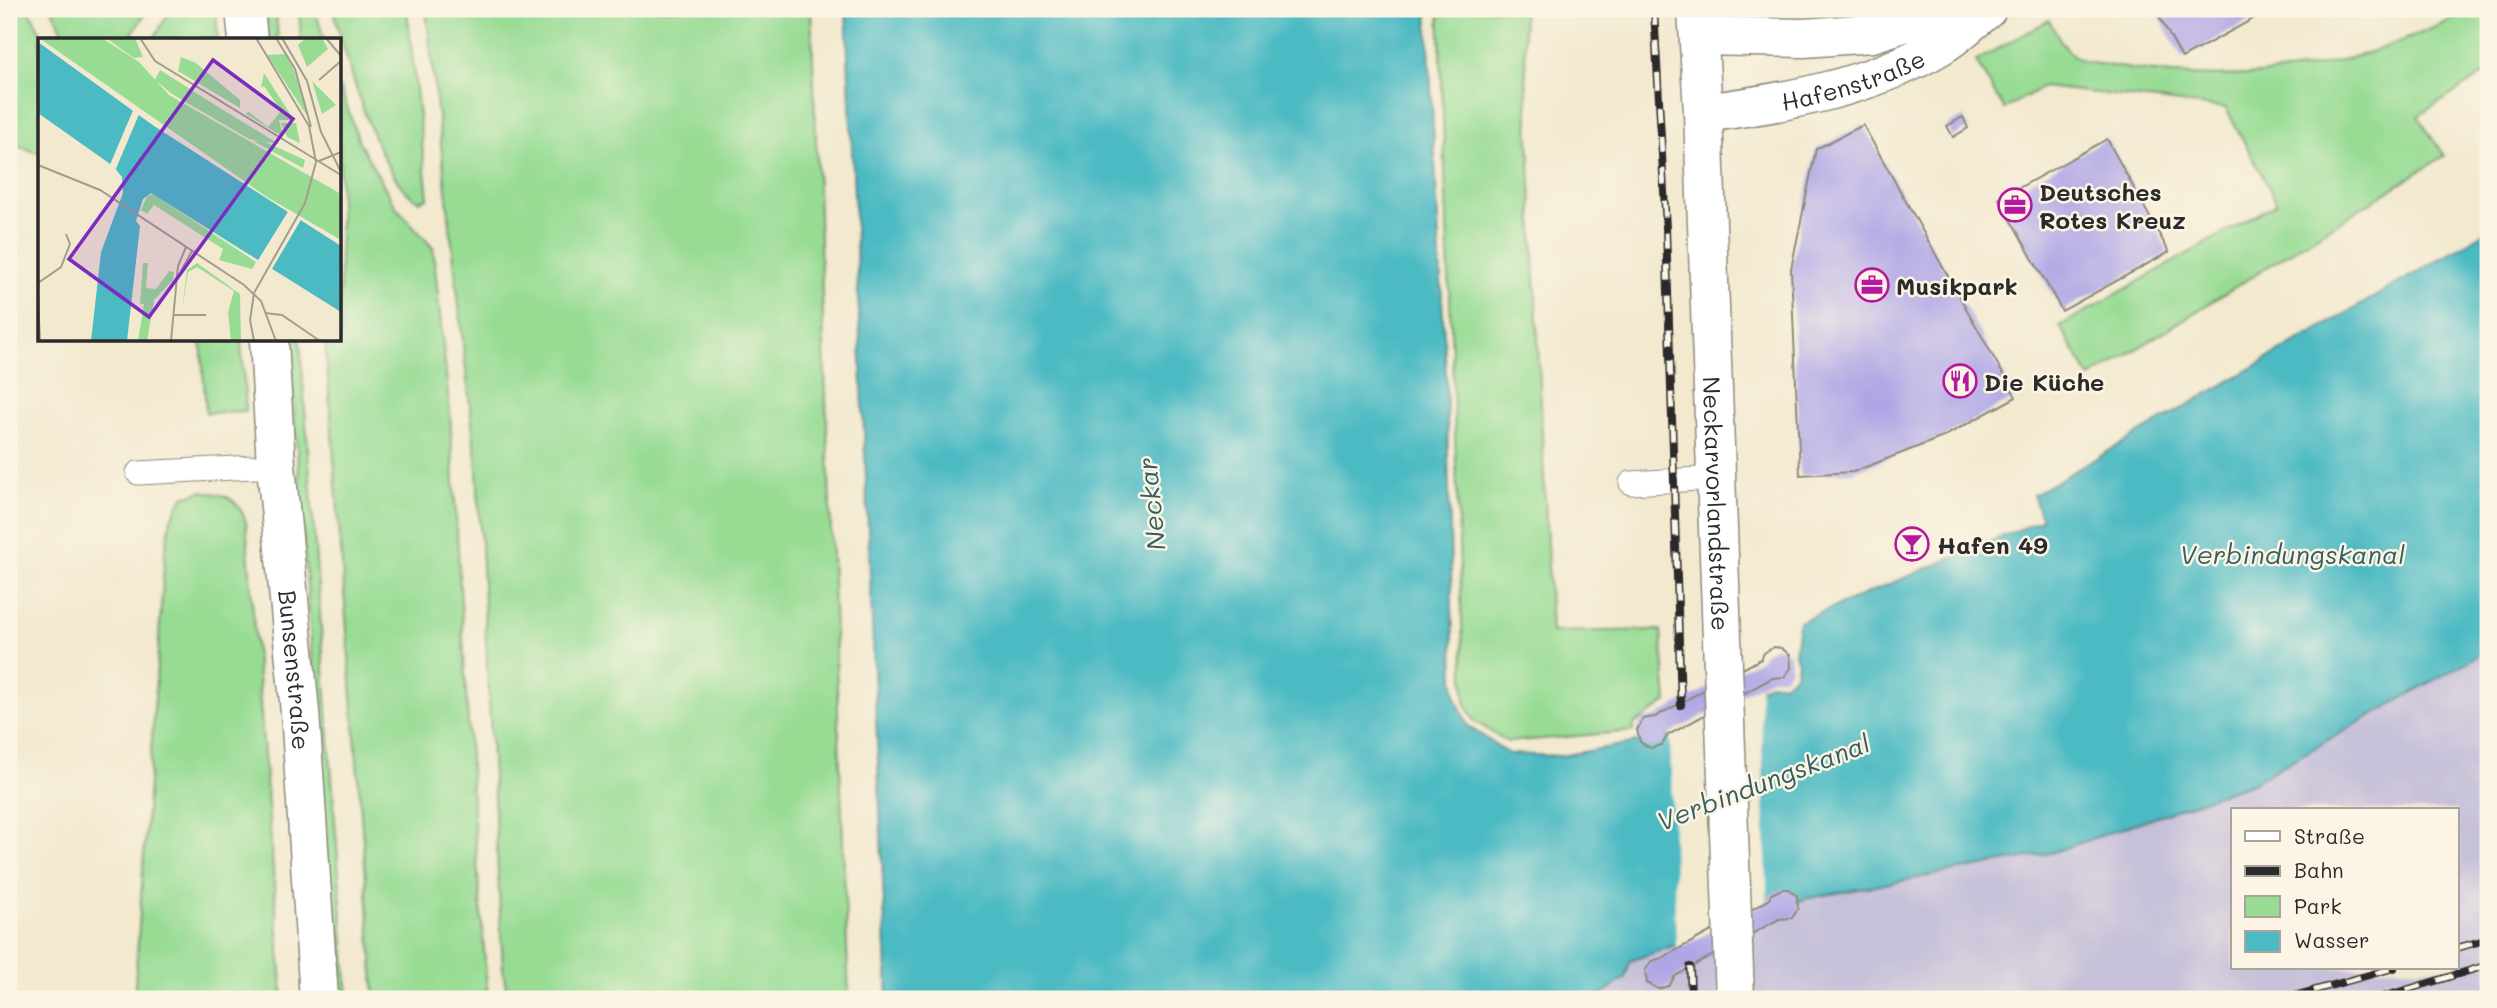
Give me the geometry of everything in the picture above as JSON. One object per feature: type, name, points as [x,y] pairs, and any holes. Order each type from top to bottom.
[{"type":"street","points":[[245,9],[248,38]]},
{"type":"street","name":"Hafenstraße","points":[[1698,22],[1804,38],[1872,33],[1948,9]]},
{"type":"street","name":"Hafenstraße","points":[[1703,113],[1750,107],[1861,82],[1904,66],[1943,44],[1987,9]]},
{"type":"street","name":"Neckarvorlandstraße","points":[[1698,22],[1735,999]]},
{"type":"street","name":"Bunsenstraße","points":[[269,341],[276,466],[300,712],[319,999]]},
{"type":"lane","points":[[138,473],[276,466]]},
{"type":"lane","points":[[1630,484],[1717,478]]},
{"type":"shaded area","points":[[2488,650],[2488,999],[1594,999],[1625,978],[1630,961],[1805,899],[2051,853],[2252,783]]},
{"type":"green space","points":[[9,9],[29,9],[43,38],[38,38],[38,153],[11,143],[9,147]]},
{"type":"green space","points":[[52,9],[148,9],[129,38],[66,38]]},
{"type":"green space","points":[[171,9],[216,9],[218,38],[154,38]]},
{"type":"green space","points":[[265,9],[276,9],[278,38],[267,38]]},
{"type":"green space","points":[[299,9],[315,9],[323,38],[301,38]]},
{"type":"green space","points":[[333,9],[407,9],[428,198],[419,201],[404,189],[377,144],[355,84]]},
{"type":"green space","points":[[426,9],[811,9],[849,999],[508,999],[503,970],[477,468]]},
{"type":"green space","points":[[1439,9],[1523,9],[1551,632],[1661,630],[1667,702],[1634,724],[1633,731],[1508,742],[1474,721],[1465,702]]},
{"type":"green space","points":[[2474,9],[2488,9],[2488,71],[2418,116],[2444,156],[2090,378],[2060,326],[2277,203],[2226,108],[2043,87],[2004,109],[1976,61],[2049,20],[2068,50],[2085,62],[2175,74],[2255,75],[2329,63],[2366,53],[2402,41]]},
{"type":"green space","points":[[341,90],[360,144],[396,207],[433,248],[450,413],[473,812],[488,999],[375,999],[325,341],[341,341]]},
{"type":"green space","points":[[201,341],[241,341],[246,411],[206,413]]},
{"type":"green space","points":[[289,341],[300,341],[348,999],[337,999]]},
{"type":"green space","points":[[202,491],[218,494],[235,502],[246,522],[283,999],[134,999],[165,551],[171,519],[183,497]]},
{"type":"water","points":[[846,9],[1427,9],[1446,375],[1454,681],[1456,698],[1468,726],[1509,754],[1561,756],[1670,736],[1770,683],[1783,684],[1796,673],[1798,662],[1795,654],[1799,622],[2042,520],[2033,495],[2488,231],[2488,650],[2252,783],[2051,853],[1805,899],[1630,961],[1625,978],[1594,999],[888,999]]},
{"type":"pier","points":[[1760,685],[1768,916],[1676,948],[1670,732]]},
{"type":"building","points":[[2155,9],[2271,9],[2182,58]]},
{"type":"building","points":[[1963,117],[1968,128],[1953,137],[1947,126]]},
{"type":"building","name":"Musikpark","points":[[1863,125],[2016,397],[1943,437],[1853,472],[1800,475],[1791,269],[1816,149]]},
{"type":"building","points":[[2107,139],[2169,252],[2062,311],[1999,199]]},
{"type":"building","points":[[1774,647],[1781,648],[1790,655],[1791,668],[1784,677],[1772,678],[1668,735],[1662,745],[1650,748],[1640,742],[1637,730],[1643,719],[1655,717],[1761,659],[1764,653]]},
{"type":"building","points":[[1788,889],[1797,896],[1798,908],[1792,918],[1779,919],[1675,976],[1669,986],[1658,989],[1647,983],[1645,971],[1651,961],[1662,958],[1769,900],[1771,894]]},
{"type":"railway","points":[[1654,9],[1666,228],[1681,705]]},
{"type":"railway","points":[[2458,948],[2488,939]]},
{"type":"railway","points":[[2376,999],[2488,965]]},
{"type":"railway","points":[[1690,967],[1691,999]]},
{"type":"railway","points":[[2283,999],[2387,970]]},
{"type":"place","name":"Deutsches Rotes Kreuz","points":[[2015,205]]},
{"type":"place","name":"Musikpark","points":[[1872,285]]},
{"type":"place","name":"Die Küche","points":[[1960,381]]},
{"type":"place","name":"Hafen 49","points":[[1912,544]]},
{"type":"water label","name":"Neckar","points":[[1151,504]]},
{"type":"water label","name":"Verbindungskanal","points":[[2292,554]]},
{"type":"water label","name":"Verbindungskanal","points":[[1763,782]]}]
